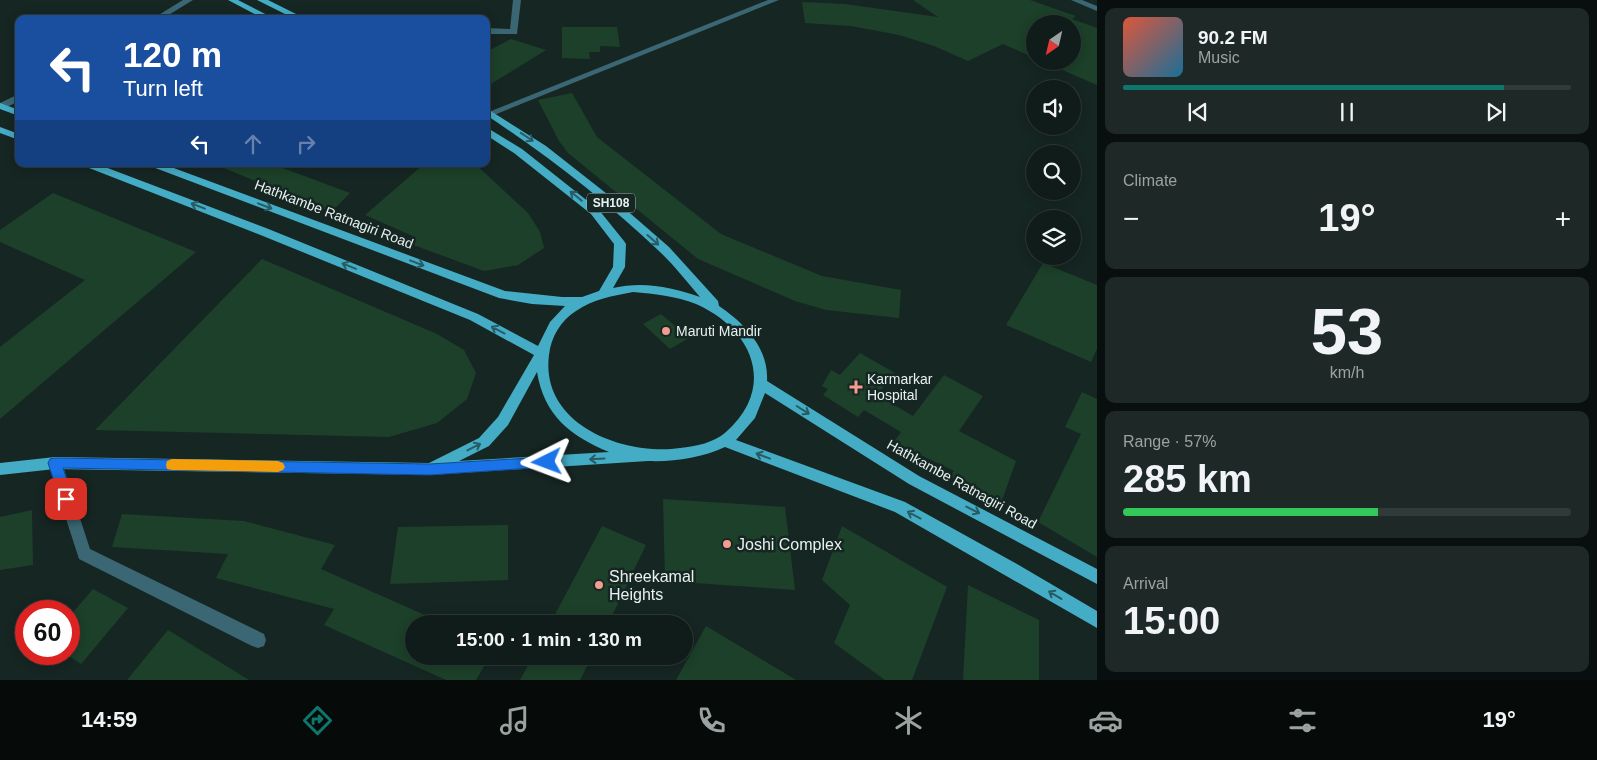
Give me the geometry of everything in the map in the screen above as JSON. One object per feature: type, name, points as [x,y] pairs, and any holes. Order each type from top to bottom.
[{"type":"main road","points":[[232,0],[263,15]]},
{"type":"main road","points":[[261,0],[293,15]]},
{"type":"main road","points":[[1,106],[15,111]]},
{"type":"main road","name":"SH108","points":[[490,113],[542,148],[612,203],[665,250],[721,312]]},
{"type":"main road","points":[[0,130],[15,136]]},
{"type":"main road","points":[[490,133],[525,156],[595,212],[620,244],[618,267],[604,293]]},
{"type":"main road","points":[[96,167],[262,231],[474,317],[541,353]]},
{"type":"main road","name":"Hathkambe Ratnagiri Road","points":[[162,167],[503,295],[541,301],[585,301]]},
{"type":"main road","points":[[0,470],[55,463],[430,469],[645,456],[676,456],[724,442],[751,415],[762,384],[760,366],[753,346],[739,327],[721,312],[694,298],[664,290],[633,288],[604,293],[585,301],[564,314],[550,332],[541,353],[503,421],[484,442],[430,469]]},
{"type":"main road","points":[[541,353],[542,379],[553,406],[576,430],[608,447],[645,456]]},
{"type":"main road","name":"Hathkambe Ratnagiri Road","points":[[762,384],[914,480],[1097,576]]},
{"type":"main road","points":[[724,442],[900,508],[1012,569],[1097,620]]},
{"type":"street","points":[[163,15],[189,0]]},
{"type":"street","points":[[490,31],[514,32],[517,0]]},
{"type":"street","points":[[490,111],[775,0]]},
{"type":"street","points":[[1075,0],[1097,9]]},
{"type":"street","points":[[1,106],[15,99]]},
{"type":"street","points":[[55,463],[84,554],[258,640]]},
{"type":"building","points":[[913,0],[1030,0],[1073,15],[1026,15],[1026,54],[1003,44],[968,61],[934,46],[899,35],[851,26],[805,23],[802,2],[845,4],[938,17]]},
{"type":"building","points":[[1081,22],[1097,28],[1097,85],[1063,70],[1081,70]]},
{"type":"building","points":[[562,27],[617,27],[620,47],[600,46],[600,52],[589,52],[590,59],[562,58]]},
{"type":"building","points":[[511,39],[546,50],[490,85],[490,50]]},
{"type":"building","points":[[572,93],[597,137],[721,234],[822,276],[901,290],[899,318],[826,310],[795,301],[698,259],[568,153],[559,141],[538,100]]},
{"type":"building","points":[[221,167],[280,167],[350,193],[331,212]]},
{"type":"building","points":[[421,167],[478,167],[528,213],[540,232],[544,248],[518,265],[484,271],[408,243],[415,237],[365,215]]},
{"type":"building","points":[[53,193],[196,252],[0,419],[0,347],[85,280],[0,242],[0,230]]},
{"type":"building","points":[[262,259],[437,334],[464,350],[476,373],[467,399],[437,423],[389,437],[95,430]]},
{"type":"building","points":[[1042,265],[1048,265],[1097,285],[1097,349],[1091,362],[1006,325]]},
{"type":"building","name":"Maruti Mandir","points":[[661,314],[689,338],[670,349],[643,324]]},
{"type":"building","points":[[860,353],[895,373],[877,395],[913,416],[944,375],[983,396],[959,431],[1016,461],[1000,506],[950,476],[954,471],[894,442],[901,432],[864,410],[858,417],[823,395],[828,389],[822,386],[831,370],[840,375]]},
{"type":"building","points":[[1082,392],[1097,399],[1097,557],[1038,522],[1081,434],[1065,427]]},
{"type":"building","name":"Joshi Complex","points":[[663,499],[785,507],[795,590],[665,581]]},
{"type":"building","points":[[32,510],[33,565],[0,570],[0,517]]},
{"type":"building","points":[[122,514],[244,521],[335,545],[321,569],[425,615],[405,615],[405,662],[324,625],[334,609],[216,578],[228,554],[112,547]]},
{"type":"building","points":[[508,525],[508,580],[390,584],[398,527]]},
{"type":"building","name":"Shreekamal Heights","points":[[602,526],[646,545],[630,578],[624,578],[629,581],[612,615],[555,615]]},
{"type":"building","points":[[842,526],[947,587],[912,680],[885,680],[834,643],[850,605],[822,580]]},
{"type":"building","points":[[968,585],[1039,620],[1039,680],[963,680]]},
{"type":"building","points":[[93,589],[128,608],[81,664],[80,663],[80,604]]},
{"type":"building","points":[[706,626],[796,680],[676,680],[684,665],[693,665],[693,649]]},
{"type":"building","points":[[168,630],[249,680],[127,680]]},
{"type":"building","points":[[413,665],[485,665],[476,680],[446,680]]},
{"type":"building","points":[[528,665],[588,665],[580,680],[520,680]]},
{"type":"slow traffic","points":[[172,465],[278,467]]},
{"type":"place","name":"Maruti Mandir","points":[[666,331]]},
{"type":"place","name":"Karmarkar Hospital","points":[[856,387]]},
{"type":"place","name":"Joshi Complex","points":[[727,544]]},
{"type":"place","name":"Shreekamal Heights","points":[[599,585]]},
{"type":"route","points":[[66,499],[55,463],[430,469],[547,462]]}]
